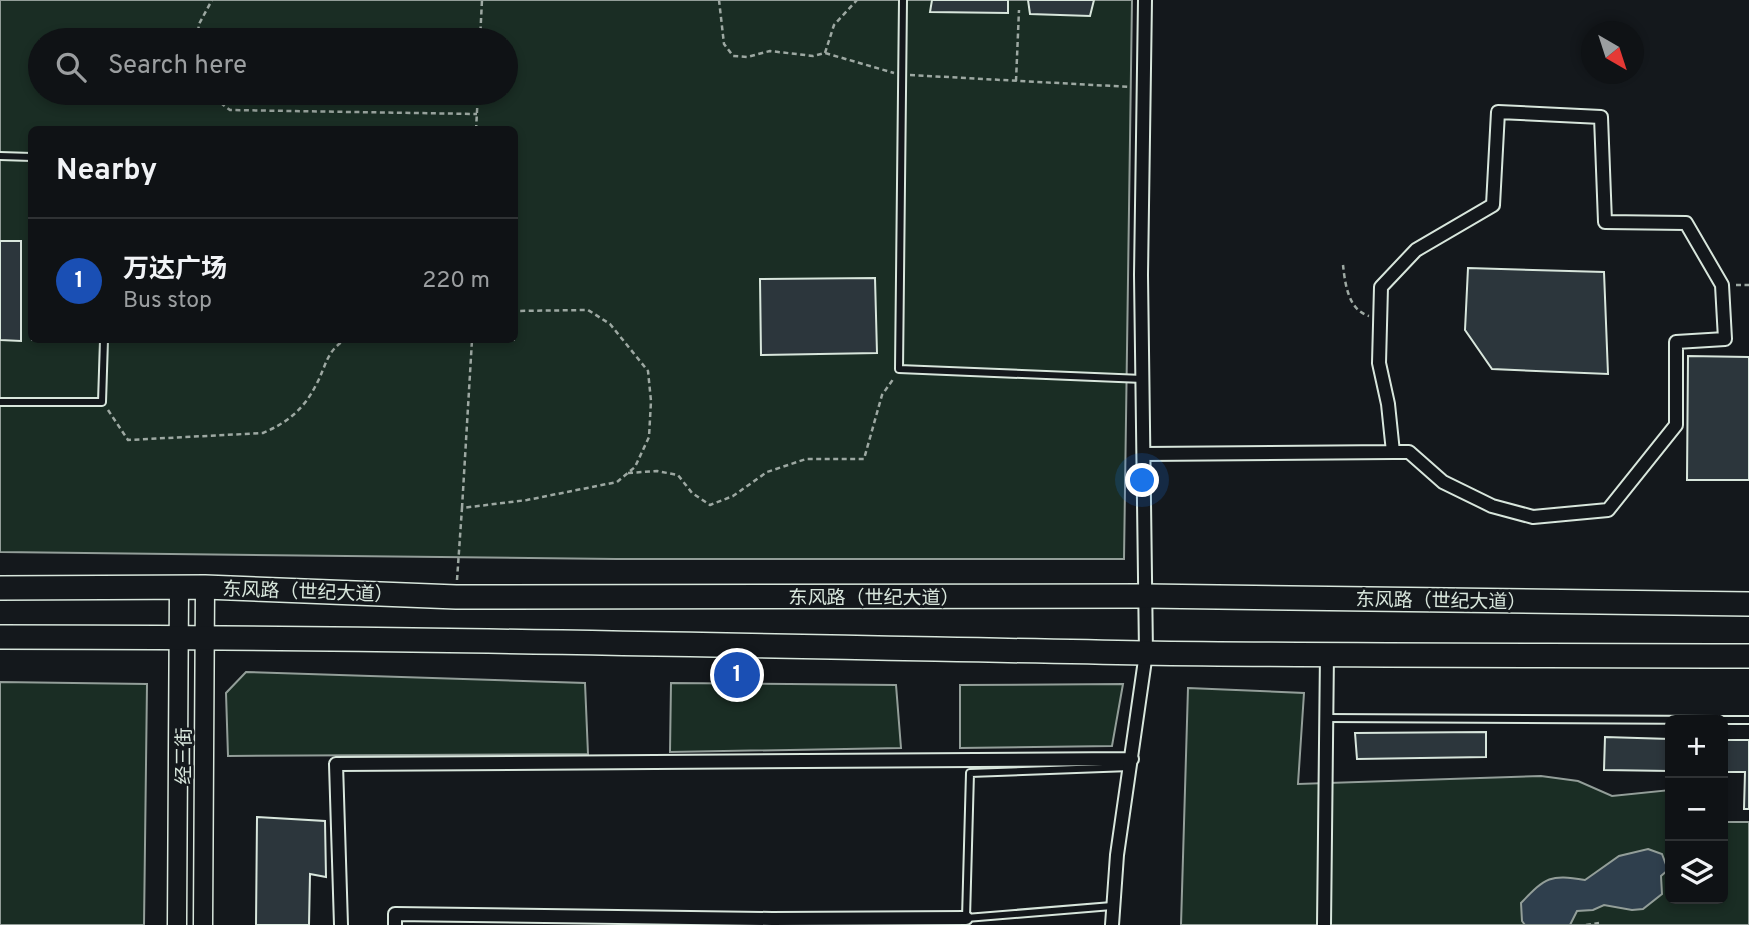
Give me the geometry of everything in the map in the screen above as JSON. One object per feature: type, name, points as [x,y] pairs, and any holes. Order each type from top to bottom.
[{"type":"highway","name":"东风路（世纪大道）","points":[[0,588],[205,587],[456,597],[1146,596],[1749,604]]},
{"type":"highway","points":[[0,637],[204,637],[851,646],[1146,653],[1749,656]]},
{"type":"main road","name":"经三街","points":[[177,925],[179,587]]},
{"type":"main road","name":"经三街","points":[[203,925],[205,587]]},
{"type":"street","points":[[1112,925],[1117,855],[1146,653],[1141,275],[1145,0]]},
{"type":"street","points":[[1144,454],[1409,452],[1443,482],[1502,509],[1533,517],[1608,510],[1676,425],[1676,342],[1725,339],[1722,285],[1686,223],[1605,222],[1601,117],[1498,112],[1493,205],[1416,250],[1381,287],[1378,318],[1379,363],[1388,404],[1393,452]]},
{"type":"street","points":[[1324,925],[1327,653]]},
{"type":"street","points":[[341,925],[336,764],[1131,763]]},
{"type":"street","points":[[395,925],[395,914],[933,922],[966,918]]},
{"type":"lane","points":[[903,0],[900,369],[1143,379]]},
{"type":"lane","points":[[0,156],[28,157]]},
{"type":"lane","points":[[0,402],[102,402],[104,343]]},
{"type":"lane","points":[[1326,718],[1665,720]]},
{"type":"lane","points":[[1728,720],[1749,720]]},
{"type":"lane","points":[[1112,906],[966,918],[970,773],[1131,763]]},
{"type":"path","points":[[198,28],[212,0]]},
{"type":"path","points":[[481,28],[482,0]]},
{"type":"path","points":[[825,53],[834,25],[857,0]]},
{"type":"path","points":[[1016,80],[1019,10]]},
{"type":"path","points":[[223,105],[230,110],[477,114]]},
{"type":"path","points":[[476,126],[477,105]]},
{"type":"path","points":[[1343,265],[1345,284],[1352,302],[1362,314],[1378,318]]},
{"type":"path","points":[[462,509],[617,482],[635,467],[649,437],[651,401],[648,371],[610,324],[588,310],[518,311]]},
{"type":"path","points":[[102,402],[128,440],[263,433],[281,425],[299,411],[317,384],[333,347],[340,343]]},
{"type":"path","points":[[456,597],[472,343]]},
{"type":"path","points":[[627,474],[657,471],[678,475],[692,493],[710,505],[733,496],[767,472],[806,459],[864,459],[882,395],[900,369]]},
{"type":"path","points":[[1586,925],[1599,923]]},
{"type":"green space","points":[[0,0],[1132,0],[1124,559],[616,559],[0,552]]},
{"type":"green space","points":[[246,672],[585,683],[588,754],[228,756],[226,693]]},
{"type":"green space","points":[[0,682],[147,684],[144,925],[0,925]]},
{"type":"green space","points":[[671,683],[896,685],[901,748],[670,752]]},
{"type":"green space","points":[[1123,684],[1112,746],[960,748],[960,685]]},
{"type":"green space","points":[[1188,688],[1304,693],[1298,784],[1541,776],[1578,781],[1612,796],[1665,791],[1665,904],[1728,904],[1728,822],[1749,822],[1749,925],[1181,925]]},
{"type":"water","points":[[1648,849],[1662,854],[1665,873],[1661,876],[1662,894],[1643,909],[1632,910],[1604,905],[1593,910],[1577,911],[1570,925],[1525,925],[1522,921],[1521,903],[1543,883],[1564,877],[1585,880],[1619,856]]},
{"type":"building","points":[[932,0],[1008,0],[1008,13],[930,12]]},
{"type":"building","points":[[1028,0],[1094,0],[1090,16],[1030,14]]},
{"type":"building","points":[[0,241],[21,241],[21,341],[0,340]]},
{"type":"building","points":[[1468,268],[1604,272],[1608,374],[1492,369],[1465,330]]},
{"type":"building","points":[[875,278],[877,353],[761,355],[760,279]]},
{"type":"building","points":[[1688,356],[1749,357],[1749,480],[1687,480]]},
{"type":"building","points":[[1486,732],[1486,757],[1357,759],[1355,733]]},
{"type":"building","points":[[1605,737],[1665,739],[1665,771],[1604,770]]},
{"type":"building","points":[[1728,740],[1749,740],[1749,809],[1744,809],[1745,772],[1728,772]]},
{"type":"building","points":[[257,817],[325,821],[326,877],[310,874],[309,925],[256,925]]},
{"type":"place","name":"万达广场","points":[[737,675]]}]
